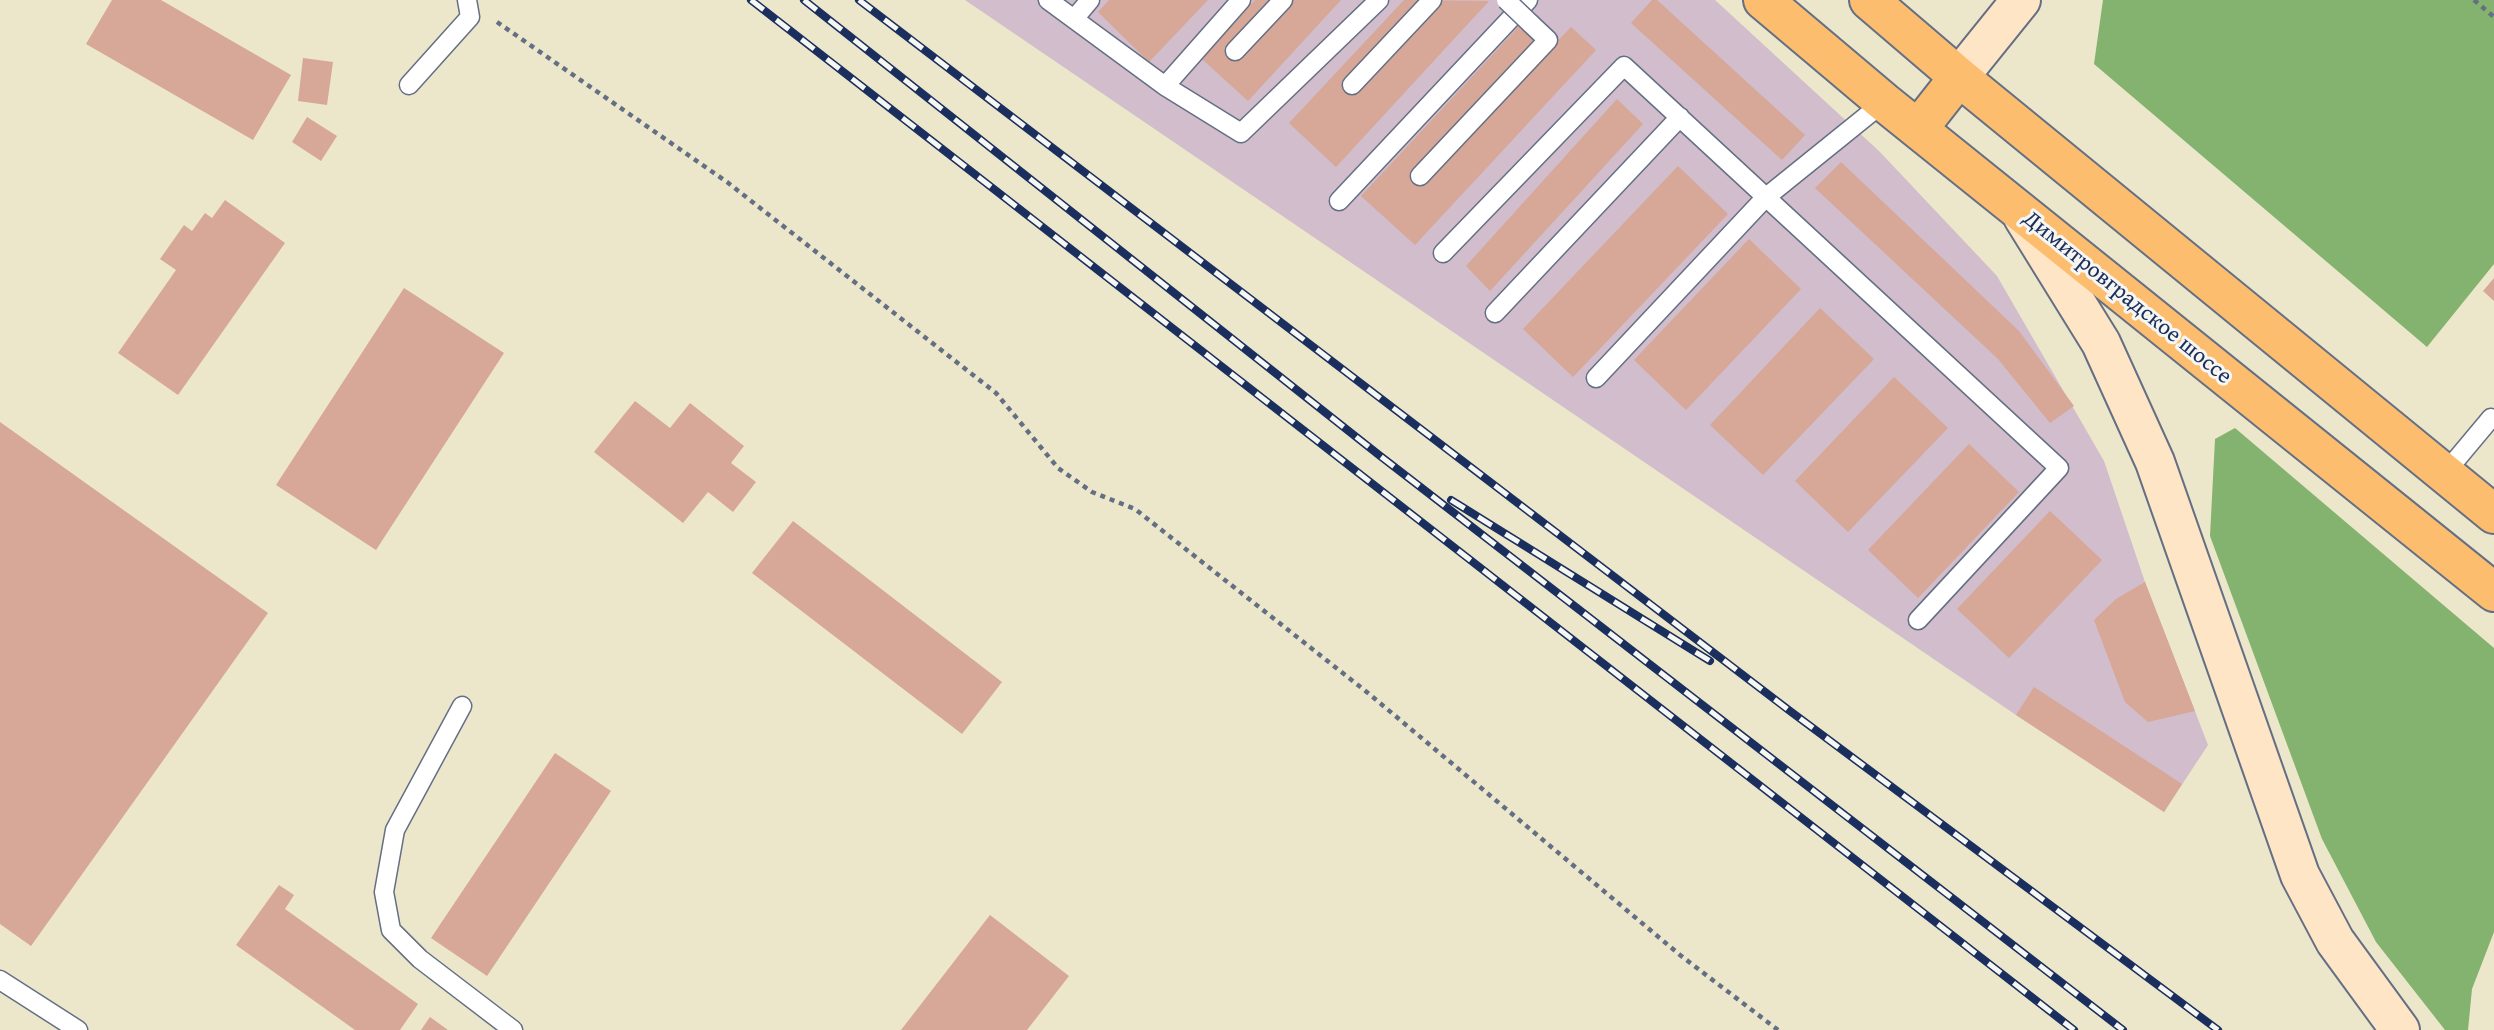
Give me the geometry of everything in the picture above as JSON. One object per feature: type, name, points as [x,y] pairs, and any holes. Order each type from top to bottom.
[{"type":"highway","name":"Димитровградское шоссе","points":[[1763,0],[1917,129],[2494,592]]},
{"type":"highway","points":[[1869,0],[1959,77],[2494,514]]},
{"type":"highway","points":[[1917,129],[1959,77]]},
{"type":"main road","points":[[1959,77],[2021,0]]},
{"type":"main road","points":[[2020,212],[2101,343],[2155,462],[2300,875],[2336,940],[2400,1030]]},
{"type":"lane","points":[[1048,0],[1165,86],[1241,133],[1379,0]]},
{"type":"lane","points":[[1074,19],[1090,0]]},
{"type":"lane","points":[[1165,86],[1241,0]]},
{"type":"lane","points":[[1235,51],[1283,0]]},
{"type":"lane","points":[[1352,85],[1432,0]]},
{"type":"lane","points":[[1420,176],[1548,40],[1506,0]]},
{"type":"lane","points":[[1339,201],[1528,0]]},
{"type":"lane","points":[[409,85],[470,17],[467,1]]},
{"type":"lane","points":[[1443,253],[1624,66],[2059,468],[1918,620]]},
{"type":"lane","points":[[1596,378],[1766,198],[1884,102]]},
{"type":"lane","points":[[1495,313],[1680,117]]},
{"type":"lane","points":[[2445,473],[2491,418]]},
{"type":"lane","points":[[462,706],[395,830],[384,892],[386,905],[391,930],[420,959],[513,1030]]},
{"type":"lane","points":[[0,980],[78,1030]]},
{"type":"path","points":[[2474,0],[2494,17]]},
{"type":"path","points":[[467,1],[727,182],[996,393],[1058,468],[1092,492],[1135,509],[1368,693],[1680,955],[1778,1030]]},
{"type":"shaded area","points":[[965,0],[1715,0],[1879,151],[1997,276],[2104,461],[2145,582],[2208,745],[2164,812],[2016,715]]},
{"type":"green space","points":[[2103,0],[2494,0],[2494,264],[2427,347],[2094,64]]},
{"type":"green space","points":[[2235,428],[2494,648],[2494,932],[2472,989],[2468,1030],[2445,1030],[2376,942],[2322,839],[2210,536],[2215,439]]},
{"type":"building","points":[[112,0],[161,0],[291,75],[253,140],[86,44]]},
{"type":"building","points":[[1109,0],[1208,0],[1149,62],[1098,12]]},
{"type":"building","points":[[1255,0],[1341,0],[1248,101],[1202,59]]},
{"type":"building","points":[[1404,0],[1489,1],[1336,167],[1289,123]]},
{"type":"building","points":[[1652,0],[1657,0],[1805,135],[1782,160],[1631,23]]},
{"type":"building","points":[[1522,23],[1551,48],[1571,27],[1596,50],[1415,245],[1361,196]]},
{"type":"building","points":[[303,58],[333,62],[327,105],[298,101]]},
{"type":"building","points":[[1617,99],[1643,124],[1490,291],[1466,266]]},
{"type":"building","points":[[307,117],[337,136],[321,161],[292,142]]},
{"type":"building","points":[[1841,162],[2019,331],[2074,406],[2050,423],[1998,359],[1815,188]]},
{"type":"building","points":[[1678,166],[1728,214],[1573,377],[1523,329]]},
{"type":"building","points":[[225,200],[285,243],[178,395],[118,353],[176,270],[160,259],[184,225],[192,231],[205,213],[212,218]]},
{"type":"building","points":[[1749,239],[1801,289],[1686,410],[1634,360]]},
{"type":"building","points":[[2494,278],[2494,301],[2483,291]]},
{"type":"building","points":[[404,288],[504,353],[376,550],[276,485]]},
{"type":"building","points":[[1820,308],[1874,359],[1763,475],[1710,425]]},
{"type":"building","points":[[1894,377],[1948,428],[1848,532],[1795,481]]},
{"type":"building","points":[[635,401],[670,428],[690,403],[744,446],[731,463],[756,482],[733,512],[708,492],[683,523],[594,452]]},
{"type":"building","points":[[0,422],[268,613],[31,946],[0,924]]},
{"type":"building","points":[[1969,444],[2019,492],[1918,598],[1868,550]]},
{"type":"building","points":[[2050,511],[2102,560],[2009,658],[1957,609]]},
{"type":"building","points":[[793,521],[1002,682],[962,734],[752,573]]},
{"type":"building","points":[[2145,582],[2195,711],[2148,722],[2125,702],[2094,620],[2116,599]]},
{"type":"building","points":[[2034,687],[2182,784],[2164,812],[2016,715]]},
{"type":"building","points":[[555,753],[611,791],[487,976],[431,938]]},
{"type":"building","points":[[279,885],[294,895],[285,909],[418,1004],[400,1030],[355,1030],[236,945]]},
{"type":"building","points":[[990,915],[1069,976],[1027,1030],[901,1030]]},
{"type":"building","points":[[430,1017],[448,1030],[421,1030]]},
{"type":"railway","points":[[751,0],[2074,1030]]},
{"type":"railway","points":[[804,0],[1379,455],[2123,1030]]},
{"type":"railway","points":[[859,0],[1790,711],[2218,1030]]},
{"type":"railway","points":[[1451,500],[1710,661]]}]
